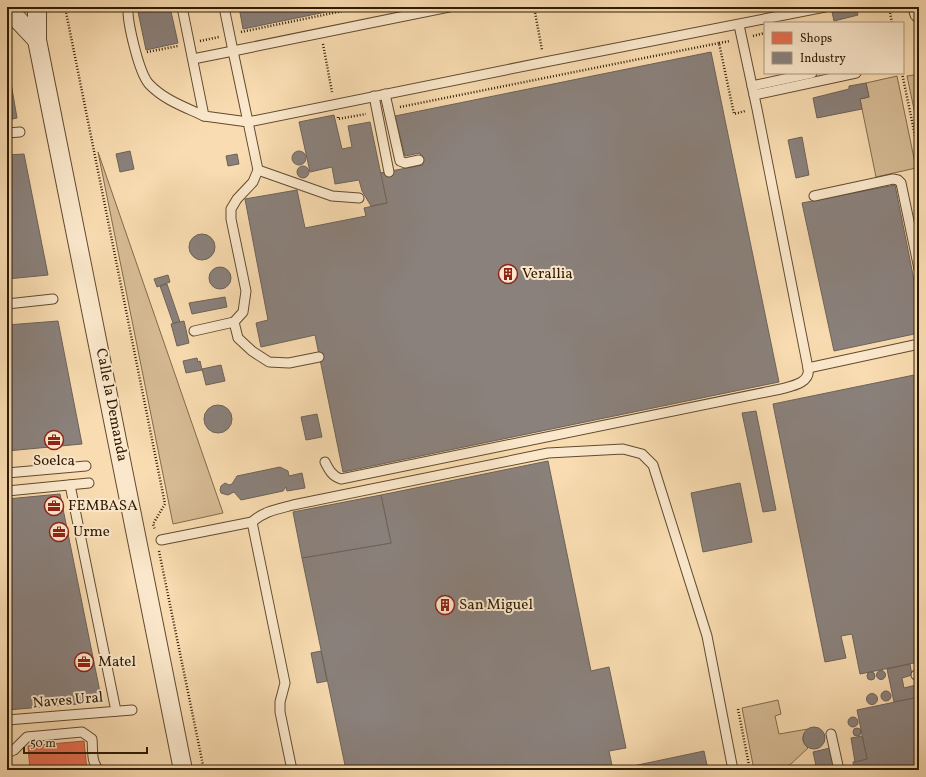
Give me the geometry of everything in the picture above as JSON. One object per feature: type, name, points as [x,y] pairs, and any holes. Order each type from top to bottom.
[{"type":"street","name":"Calle la Demanda","points":[[36,7],[38,40],[183,770]]},
{"type":"street","points":[[918,7],[919,13]]},
{"type":"street","points":[[7,8],[38,40]]},
{"type":"lane","points":[[128,7],[132,41],[139,63],[148,83],[171,101],[204,116],[248,122],[545,62],[739,25],[794,10],[825,7]]},
{"type":"lane","points":[[182,7],[204,116]]},
{"type":"lane","points":[[194,331],[234,322],[242,312],[246,291],[231,219],[231,209],[237,199],[253,182],[258,170],[224,7]]},
{"type":"lane","points":[[193,59],[449,7]]},
{"type":"lane","points":[[325,462],[329,470],[336,477],[341,479],[781,389],[796,385],[806,379],[809,372],[757,108],[739,25]]},
{"type":"lane","points":[[753,91],[809,74]]},
{"type":"lane","points":[[753,91],[850,74]]},
{"type":"lane","points":[[385,94],[400,161],[405,163],[419,160]]},
{"type":"lane","points":[[374,96],[389,172]]},
{"type":"lane","points":[[7,134],[20,132]]},
{"type":"lane","points":[[258,170],[332,196],[359,198]]},
{"type":"lane","points":[[814,196],[893,179],[898,180],[901,183],[919,269]]},
{"type":"lane","points":[[7,304],[53,300]]},
{"type":"lane","points":[[234,322],[238,338],[252,352],[269,362],[289,363],[319,357]]},
{"type":"lane","points":[[808,368],[919,344]]},
{"type":"lane","points":[[158,541],[252,522],[260,515],[268,511],[548,453],[623,449],[642,454],[653,465],[707,636],[733,770]]},
{"type":"lane","points":[[7,473],[86,466]]},
{"type":"lane","points":[[7,491],[89,483]]},
{"type":"lane","points":[[70,485],[116,711]]},
{"type":"lane","points":[[252,522],[285,683],[280,702],[280,712],[292,770]]},
{"type":"lane","name":"Naves Ural","points":[[7,720],[132,710]]},
{"type":"lane","points":[[7,753],[14,750],[27,737],[82,732],[92,739],[94,761],[96,768],[99,770]]},
{"type":"lane","points":[[831,734],[839,770]]},
{"type":"path","points":[[65,7],[165,504],[153,524],[158,541],[204,770]]},
{"type":"path","points":[[534,7],[548,77]]},
{"type":"path","points":[[889,7],[892,22]]},
{"type":"path","points":[[318,16],[338,119],[376,112]]},
{"type":"path","points":[[389,109],[719,43],[734,114],[757,108]]},
{"type":"path","points":[[902,74],[919,155]]},
{"type":"path","points":[[738,709],[750,770]]},
{"type":"shaded area","points":[[914,75],[919,78],[919,133],[907,76]]},
{"type":"shaded area","points":[[897,76],[916,168],[876,177],[860,99],[869,97],[866,83]]},
{"type":"shaded area","points":[[98,152],[223,513],[173,524]]},
{"type":"shaded area","points":[[778,700],[781,714],[775,716],[779,734],[808,729],[803,736],[803,741],[808,748],[791,764],[780,770],[754,770],[742,708]]},
{"type":"building: Shops","points":[[84,741],[87,770],[30,770],[28,746]]},
{"type":"building: Industry","points":[[137,7],[170,7],[178,43],[146,50]]},
{"type":"building: Industry","points":[[239,7],[350,7],[243,29]]},
{"type":"building: Industry","points":[[831,7],[856,7],[858,15],[834,21]]},
{"type":"building: Industry","name":"Verallia","points":[[711,52],[779,382],[343,472],[315,335],[261,347],[256,323],[268,320],[245,199],[297,190],[305,228],[366,216],[364,208],[387,203],[380,173],[423,165],[420,153],[405,156],[395,116]]},
{"type":"building: Industry","points":[[7,60],[17,118],[7,120]]},
{"type":"building: Industry","points":[[866,83],[869,97],[860,99],[862,109],[817,118],[813,98],[849,89],[849,86]]},
{"type":"building: Industry","points":[[334,115],[342,149],[352,147],[348,126],[370,122],[387,203],[371,206],[362,191],[359,180],[335,184],[332,167],[310,172],[299,122]]},
{"type":"building: Industry","points":[[802,137],[809,175],[796,178],[788,140]]},
{"type":"building: Industry","points":[[130,151],[134,169],[120,172],[116,154]]},
{"type":"building: Industry","points":[[299,151],[304,153],[306,158],[304,163],[299,165],[294,163],[292,158],[294,153]]},
{"type":"building: Industry","points":[[24,154],[48,275],[7,279],[7,155]]},
{"type":"building: Industry","points":[[237,154],[239,164],[228,166],[226,156]]},
{"type":"building: Industry","points":[[303,166],[307,168],[309,172],[307,176],[303,178],[299,176],[297,172],[299,168]]},
{"type":"building: Industry","points":[[895,185],[919,305],[919,333],[834,351],[802,203]]},
{"type":"building: Industry","points":[[202,234],[211,238],[215,247],[211,256],[202,260],[193,256],[189,247],[193,238]]},
{"type":"building: Industry","points":[[220,267],[228,270],[231,278],[228,286],[220,289],[212,286],[209,278],[212,270]]},
{"type":"building: Industry","points":[[168,275],[170,282],[157,287],[154,279]]},
{"type":"building: Industry","points":[[167,284],[180,322],[173,323],[160,286]]},
{"type":"building: Industry","points":[[225,297],[227,307],[192,314],[189,303]]},
{"type":"building: Industry","points":[[58,321],[82,444],[7,451],[7,325]]},
{"type":"building: Industry","points":[[184,321],[189,343],[177,346],[171,324]]},
{"type":"building: Industry","points":[[197,358],[198,362],[200,361],[202,370],[186,373],[183,361]]},
{"type":"building: Industry","points":[[221,365],[225,381],[206,385],[202,369]]},
{"type":"building: Industry","points":[[919,374],[919,662],[860,674],[852,634],[841,636],[846,658],[825,662],[773,404]]},
{"type":"building: Industry","points":[[218,405],[228,409],[232,419],[228,429],[218,433],[208,429],[204,419],[208,409]]},
{"type":"building: Industry","points":[[756,411],[776,510],[763,512],[742,413]]},
{"type":"building: Industry","points":[[317,414],[322,437],[306,440],[301,417]]},
{"type":"building: Industry","name":"San Miguel","points":[[548,461],[591,671],[609,667],[626,748],[609,751],[613,770],[346,770],[302,558],[391,543],[381,495]]},
{"type":"building: Industry","points":[[280,467],[288,471],[289,476],[302,473],[305,488],[287,491],[286,487],[283,491],[241,500],[234,492],[228,495],[221,493],[221,486],[225,483],[229,485],[232,484],[237,476]]},
{"type":"building: Industry","points":[[740,483],[752,542],[703,552],[691,493]]},
{"type":"building: Industry","points":[[60,494],[102,702],[7,710],[7,499]]},
{"type":"building: Industry","points":[[381,495],[391,543],[302,558],[293,512]]},
{"type":"building: Industry","points":[[321,651],[327,681],[317,683],[311,653]]},
{"type":"building: Industry","points":[[910,664],[912,675],[902,678],[904,688],[916,685],[919,697],[894,702],[887,669]]},
{"type":"building: Industry","points":[[881,670],[886,675],[881,680],[876,675]]},
{"type":"building: Industry","points":[[869,672],[873,672],[875,676],[873,680],[869,680],[867,678],[867,674]]},
{"type":"building: Industry","points":[[884,691],[888,691],[890,692],[890,700],[884,701],[881,698],[881,694]]},
{"type":"building: Industry","points":[[870,694],[874,694],[876,695],[876,703],[870,704],[867,701],[867,697]]},
{"type":"building: Industry","points":[[919,697],[919,770],[854,770],[853,762],[867,759],[857,710]]},
{"type":"building: Industry","points":[[851,717],[855,717],[857,718],[857,726],[851,727],[848,724],[848,720]]},
{"type":"building: Industry","points":[[814,727],[822,730],[825,738],[822,746],[814,749],[806,746],[803,738],[806,730]]},
{"type":"building: Industry","points":[[855,728],[859,728],[861,732],[859,736],[855,736],[853,734],[853,730]]},
{"type":"building: Industry","points":[[862,736],[867,759],[855,762],[851,738]]},
{"type":"building: Industry","points":[[830,748],[834,770],[817,770],[813,752]]},
{"type":"building: Industry","points":[[704,751],[708,770],[614,770]]},
{"type":"place","name":"Verallia","points":[[508,274]]},
{"type":"place","name":"Soelca","points":[[54,440]]},
{"type":"place","name":"FEMBASA","points":[[54,506]]},
{"type":"place","name":"Urme","points":[[59,532]]},
{"type":"place","name":"San Miguel","points":[[445,605]]},
{"type":"place","name":"Matel","points":[[84,662]]}]
